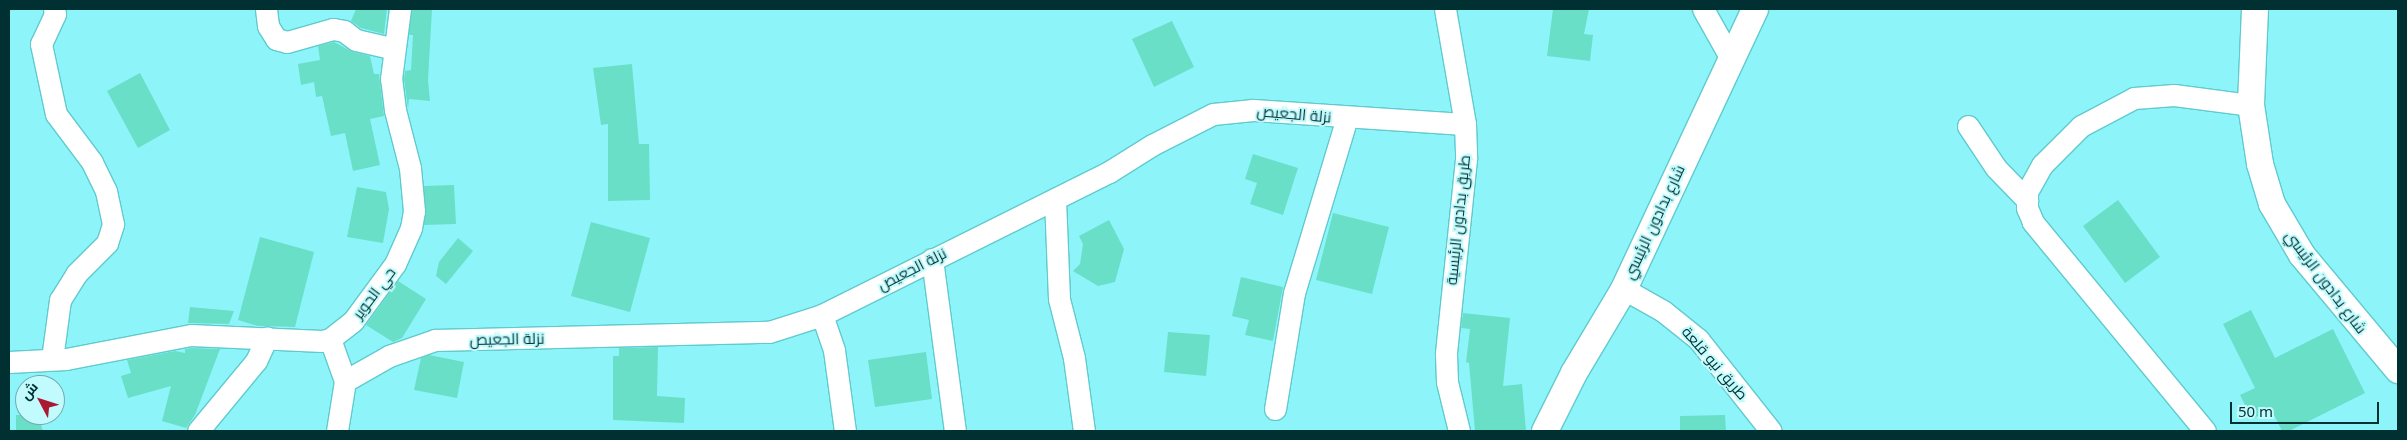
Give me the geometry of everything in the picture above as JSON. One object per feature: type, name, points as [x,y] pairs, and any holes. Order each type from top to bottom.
[{"type":"main road","name":"شارع بدادون الرئيسي","points":[[1545,431],[1574,373],[1624,289],[1730,57],[1755,9]]},
{"type":"main road","name":"شارع بدادون الرئيسي","points":[[2255,9],[2252,104],[2264,182],[2284,228],[2336,298],[2398,370]]},
{"type":"street","points":[[52,359],[60,300],[76,274],[107,243],[113,224],[106,191],[92,162],[56,114],[41,44],[55,14],[54,9]]},
{"type":"street","points":[[266,9],[268,26],[276,39],[287,42],[333,29],[344,31],[356,40],[394,49]]},
{"type":"street","name":"حي الحوير","points":[[330,339],[353,321],[383,283],[411,228],[414,194],[395,110],[391,79],[400,9]]},
{"type":"street","name":"طريق بدادون الرئيسية","points":[[1445,9],[1464,124],[1464,197],[1446,354],[1447,382],[1459,431]]},
{"type":"street","points":[[1703,9],[1730,57]]},
{"type":"street","points":[[2205,431],[2033,222],[2027,200],[2027,192],[2042,165],[2081,126],[2134,98],[2174,95],[2252,104]]},
{"type":"street","name":"نزلة الجعيص","points":[[345,381],[389,356],[435,340],[748,335],[822,316],[932,259],[1055,199],[1213,114],[1253,110],[1346,118],[1464,124]]},
{"type":"street","points":[[1275,409],[1294,293],[1346,118]]},
{"type":"street","points":[[1968,126],[1996,168],[2027,200]]},
{"type":"street","points":[[1055,199],[1059,298],[1074,358],[1084,431]]},
{"type":"street","points":[[932,259],[955,431]]},
{"type":"street","name":"طريق نيو قلعة","points":[[1624,289],[1663,311],[1698,339],[1771,431]]},
{"type":"street","points":[[822,316],[834,350],[845,431]]},
{"type":"street","points":[[9,362],[52,359],[191,335],[310,341],[330,339],[345,381],[337,431]]},
{"type":"street","points":[[198,431],[256,361],[267,338]]},
{"type":"building","points":[[356,9],[387,9],[384,34],[361,28],[351,21]]},
{"type":"building","points":[[412,9],[432,9],[428,80],[430,101],[409,99],[408,109],[404,79],[405,71],[411,70],[413,35],[409,35]]},
{"type":"building","points":[[1553,9],[1589,9],[1584,34],[1593,35],[1590,61],[1547,56]]},
{"type":"building","points":[[1172,21],[1194,67],[1154,87],[1132,39]]},
{"type":"building","points":[[334,42],[353,52],[370,56],[374,74],[379,74],[384,116],[370,119],[380,165],[353,171],[345,133],[331,136],[322,96],[316,97],[314,82],[301,85],[298,64],[320,60],[318,46]]},
{"type":"building","points":[[632,64],[639,144],[649,144],[650,200],[608,201],[608,124],[601,125],[593,68]]},
{"type":"building","points":[[140,73],[170,130],[138,148],[107,91]]},
{"type":"building","points":[[1253,154],[1298,168],[1283,215],[1250,204],[1257,183],[1245,179]]},
{"type":"building","points":[[454,185],[456,224],[424,225],[424,186]]},
{"type":"building","points":[[357,187],[386,192],[389,209],[383,243],[347,237]]},
{"type":"building","points":[[2118,200],[2160,257],[2125,283],[2083,226]]},
{"type":"building","points":[[1333,213],[1389,227],[1372,294],[1316,280]]},
{"type":"building","points":[[1109,220],[1124,249],[1115,282],[1098,286],[1073,271],[1080,264],[1083,244],[1079,236]]},
{"type":"building","points":[[591,222],[650,238],[630,312],[571,296]]},
{"type":"building","points":[[260,237],[314,252],[295,327],[258,326],[238,320]]},
{"type":"building","points":[[458,238],[473,251],[446,284],[436,276],[439,262]]},
{"type":"building","points":[[1241,277],[1283,287],[1273,341],[1245,335],[1249,320],[1232,316]]},
{"type":"building","points":[[398,281],[426,299],[402,338],[393,342],[366,325]]},
{"type":"building","points":[[190,307],[234,311],[229,324],[188,323]]},
{"type":"building","points":[[2251,310],[2275,358],[2333,329],[2365,393],[2289,431],[2282,431],[2271,409],[2252,419],[2240,395],[2255,388],[2223,324]]},
{"type":"building","points":[[1463,313],[1510,318],[1503,386],[1522,384],[1526,431],[1475,431],[1469,363],[1466,362],[1470,329],[1461,328]]},
{"type":"building","points":[[1168,332],[1210,335],[1206,376],[1164,372]]},
{"type":"building","points":[[658,347],[657,396],[685,398],[684,423],[613,420],[613,356],[619,356],[619,348]]},
{"type":"building","points":[[185,349],[220,349],[195,415],[186,428],[162,421],[171,386],[128,398],[121,376],[131,373],[127,360],[175,351],[185,353]]},
{"type":"building","points":[[926,352],[932,399],[875,407],[868,360]]},
{"type":"building","points":[[429,355],[464,362],[457,398],[414,390],[421,358]]},
{"type":"building","points":[[1725,415],[1726,431],[1680,431],[1680,416]]},
{"type":"building","points":[[16,425],[41,425],[43,431],[16,431]]}]
